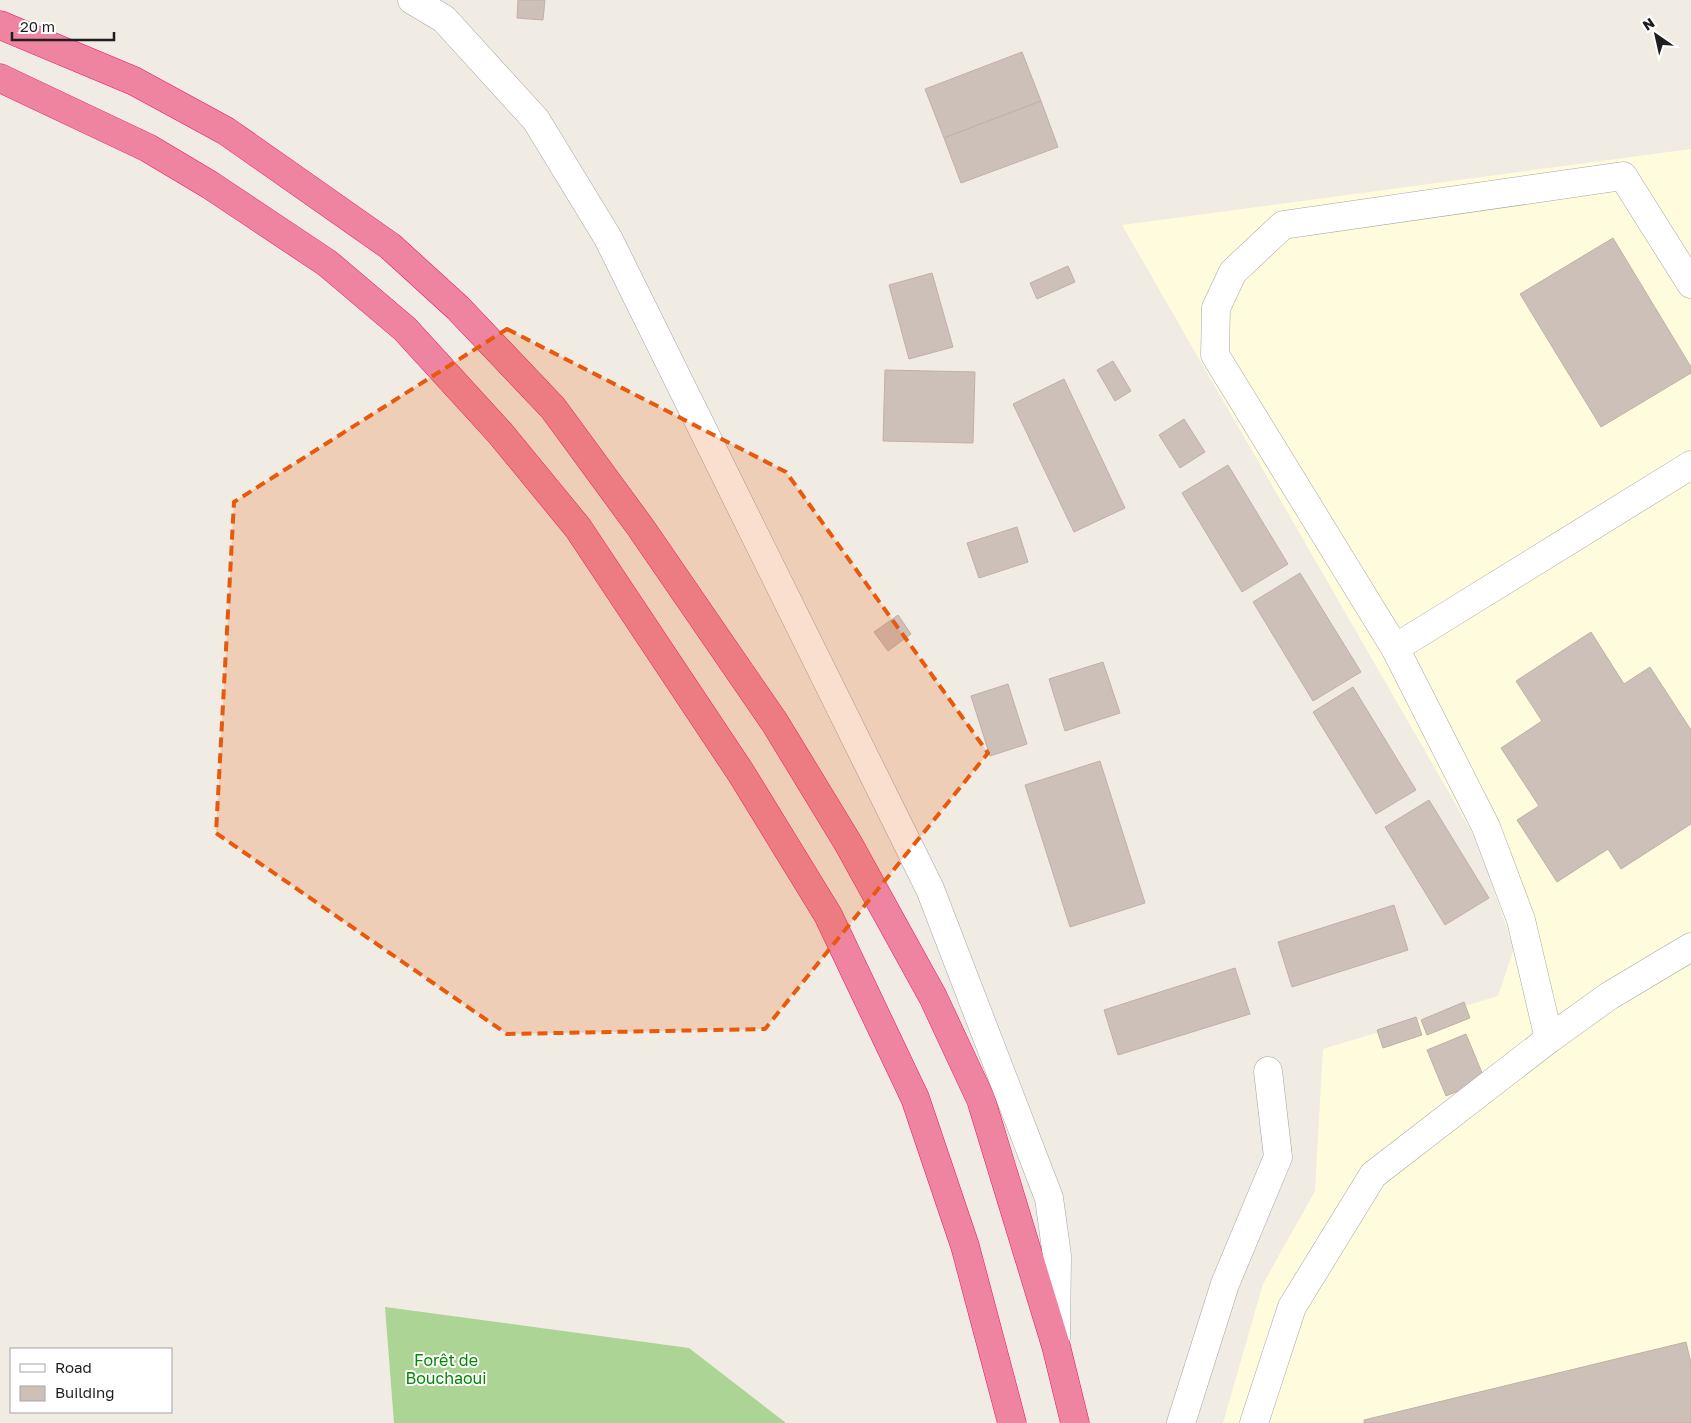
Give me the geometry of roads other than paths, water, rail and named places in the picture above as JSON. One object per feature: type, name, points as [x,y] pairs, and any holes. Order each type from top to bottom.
[{"type":"highway","points":[[0,25],[134,81],[226,131],[390,246],[458,308],[553,408],[641,528],[775,723],[848,843],[933,998],[981,1100],[1056,1346],[1075,1423]]},
{"type":"highway","points":[[0,78],[148,148],[210,185],[327,263],[405,329],[500,433],[578,528],[742,773],[832,924],[915,1098],[965,1246],[1012,1423]]},
{"type":"street","points":[[412,0],[444,19],[536,120],[608,238],[930,890],[1049,1198],[1056,1256],[1056,1346]]},
{"type":"street","points":[[1549,1039],[1521,920],[1486,827],[1395,648],[1214,355],[1216,308],[1233,272],[1283,225],[1623,176],[1691,284]]},
{"type":"street","points":[[1395,648],[1691,465]]},
{"type":"street","points":[[1254,1423],[1292,1307],[1373,1175],[1549,1039],[1610,996],[1691,946]]},
{"type":"street","points":[[1182,1423],[1225,1284],[1278,1157],[1268,1071]]},
{"type":"park label","name":"Forêt de Bouchaoui","points":[[446,1369]]}]
